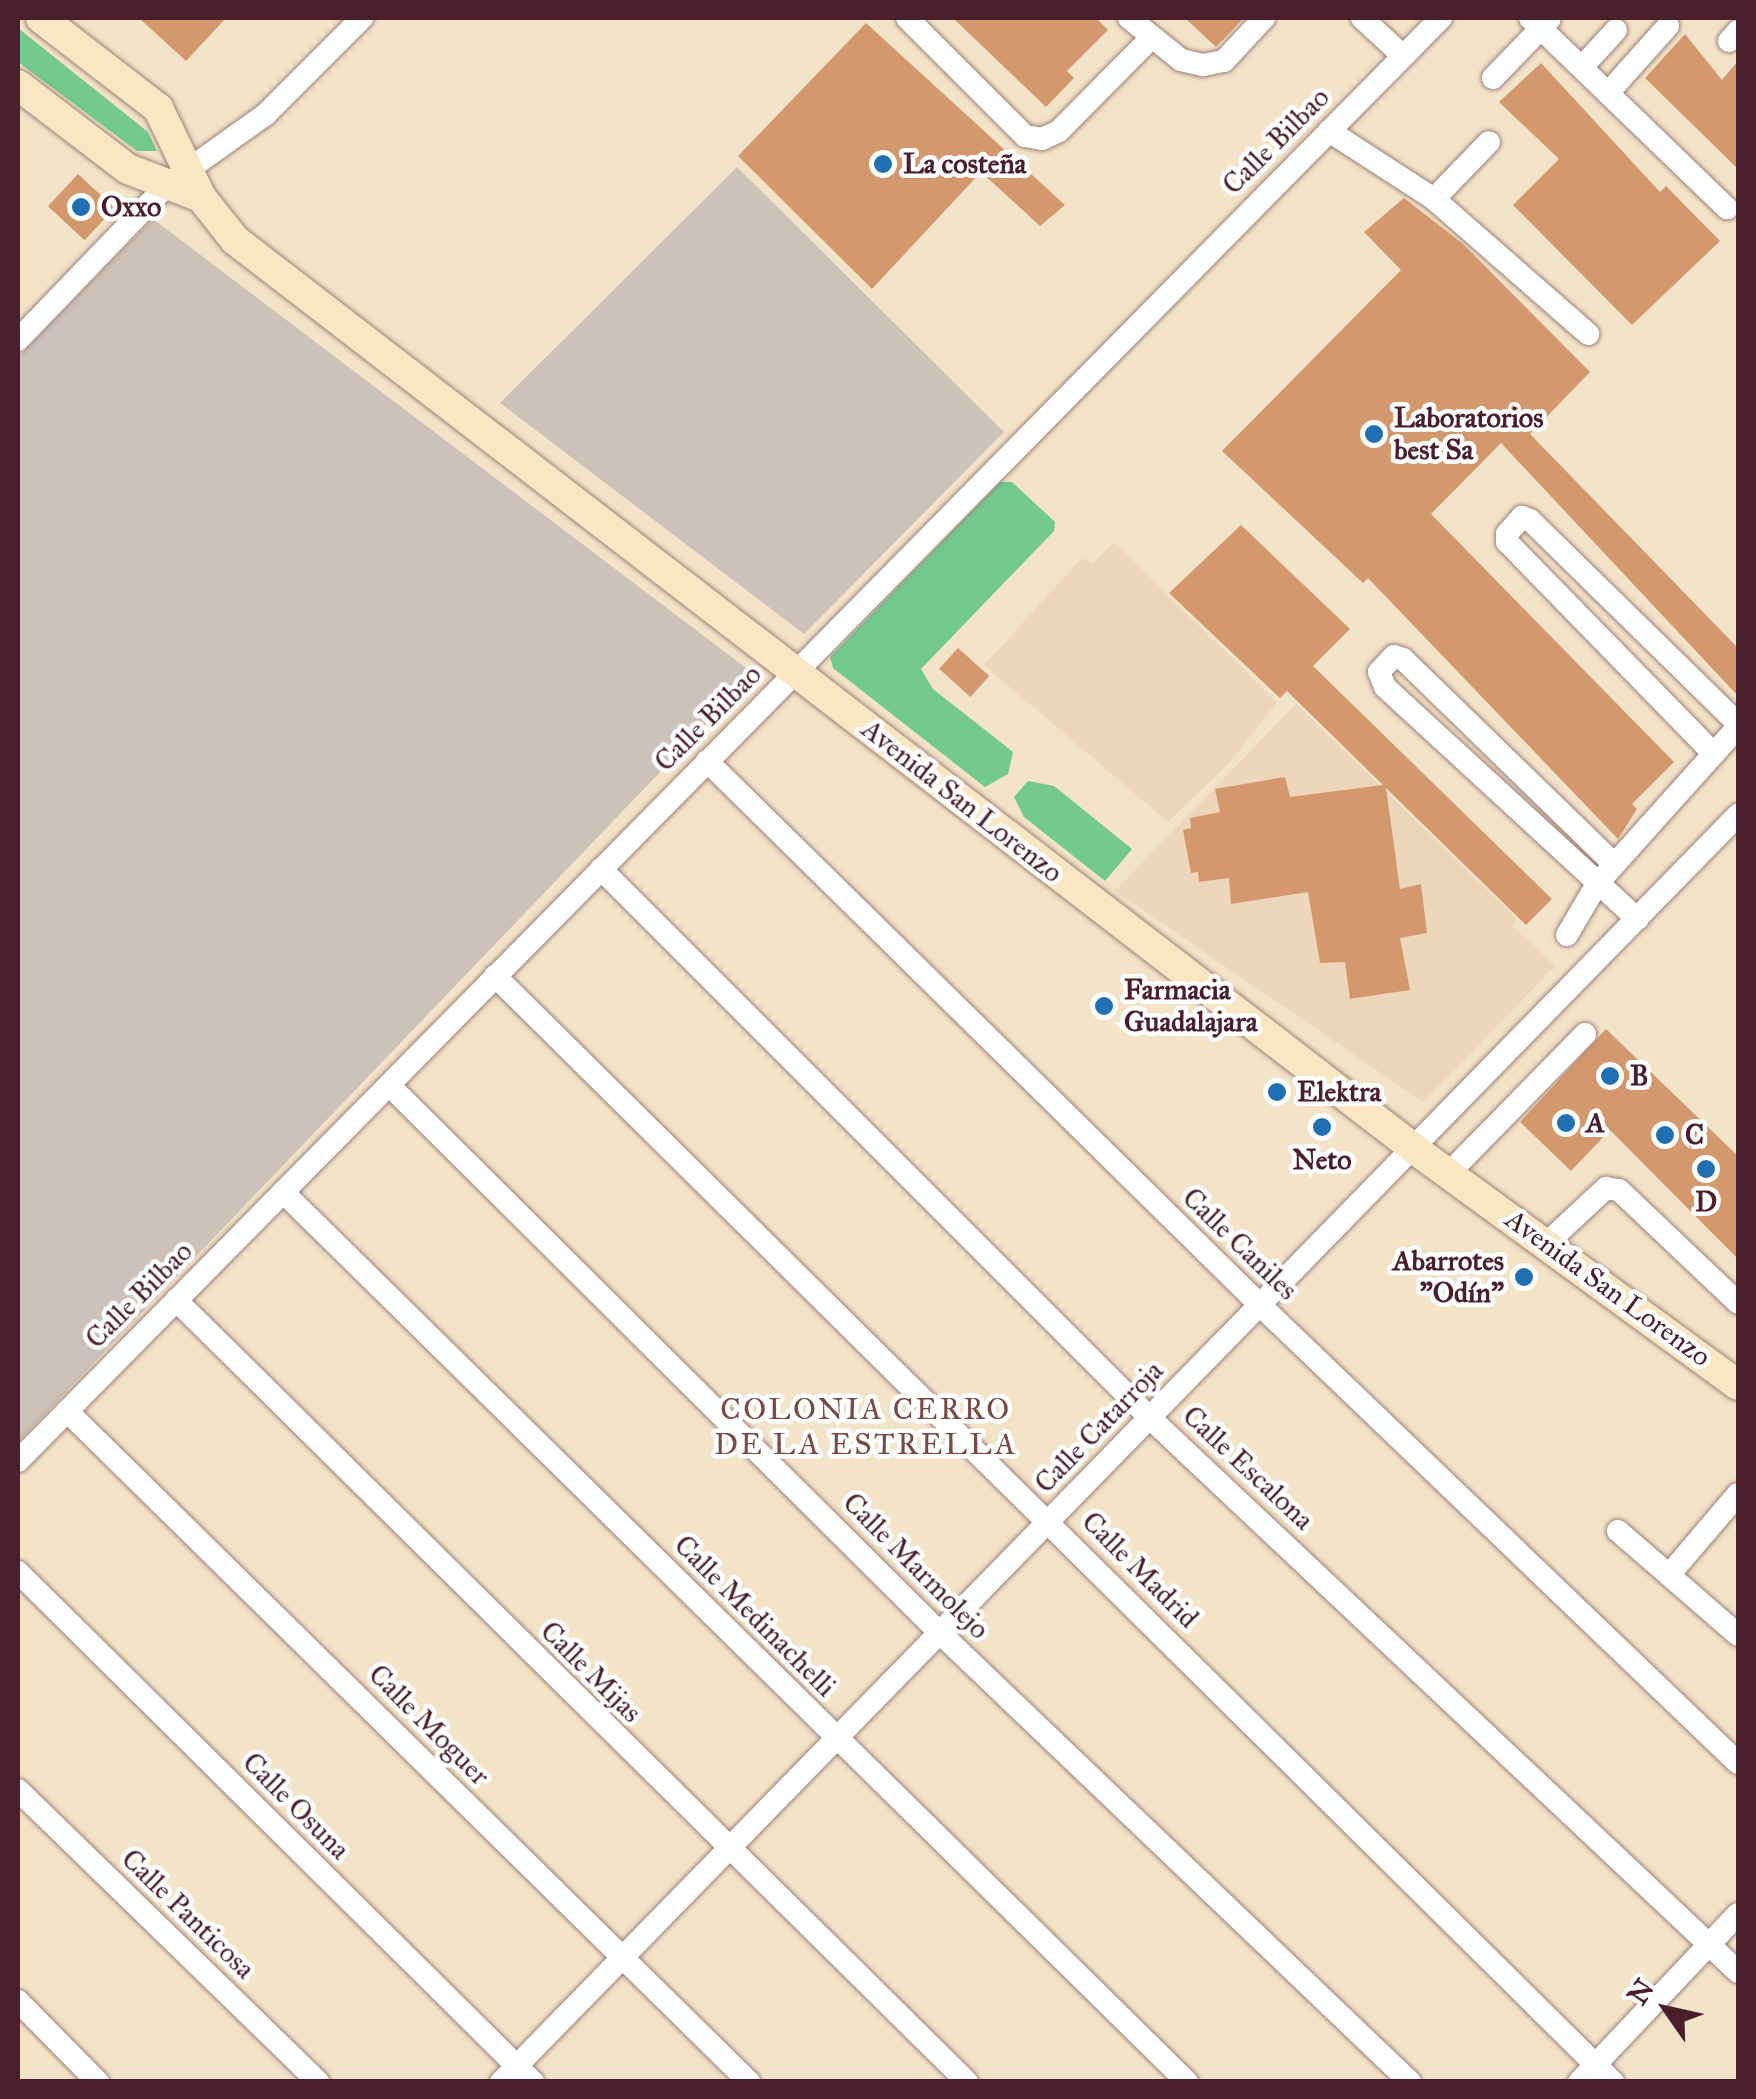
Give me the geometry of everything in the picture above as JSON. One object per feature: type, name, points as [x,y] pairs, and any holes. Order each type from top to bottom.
[{"type":"main road","points":[[41,18],[158,108],[178,177]]},
{"type":"main road","name":"Avenida San Lorenzo","points":[[18,85],[128,169],[178,177],[201,198],[234,240],[1413,1148],[1738,1385]]},
{"type":"street","points":[[18,340],[178,177],[266,114],[362,18]]},
{"type":"street","points":[[907,18],[1026,136],[1042,139],[1059,132],[1150,38]]},
{"type":"street","points":[[1129,18],[1181,60],[1203,65],[1224,61],[1264,18]]},
{"type":"street","points":[[1362,18],[1403,56]]},
{"type":"street","name":"Calle Bilbao","points":[[18,1461],[1441,18]]},
{"type":"street","points":[[1493,78],[1541,21],[1582,67],[1727,208]]},
{"type":"street","points":[[1608,93],[1668,26]]},
{"type":"street","points":[[1582,67],[1616,30]]},
{"type":"street","points":[[1329,130],[1434,199],[1588,334]]},
{"type":"street","points":[[1434,199],[1489,142]]},
{"type":"street","points":[[1567,935],[1597,884],[1714,754],[1738,726],[1530,520],[1522,518],[1506,534],[1507,542],[1714,754]]},
{"type":"street","points":[[1614,864],[1394,656],[1378,680],[1637,919]]},
{"type":"street","name":"Calle Caniles","points":[[708,761],[1260,1306],[1738,1762]]},
{"type":"street","name":"Calle Catarroja","points":[[517,2076],[622,1958],[1738,815]]},
{"type":"street","name":"Calle Escalona","points":[[601,869],[1150,1418],[1738,1972]]},
{"type":"street","name":"Calle Madrid","points":[[496,976],[1049,1521],[1587,2073],[1613,2082]]},
{"type":"street","points":[[1450,1172],[1585,1034]]},
{"type":"street","name":"Calle Marmolejo","points":[[389,1085],[940,1633],[1410,2082]]},
{"type":"street","points":[[1546,1243],[1606,1188],[1619,1190],[1738,1303]]},
{"type":"street","name":"Calle Medinachelli","points":[[283,1192],[1187,2082]]},
{"type":"street","name":"Calle Mijas","points":[[176,1300],[727,1850],[967,2082]]},
{"type":"street","name":"Calle Moguer","points":[[67,1411],[750,2082]]},
{"type":"street","points":[[1669,1575],[1738,1494]]},
{"type":"street","points":[[1618,1531],[1738,1634]]},
{"type":"street","name":"Calle Osuna","points":[[18,1572],[517,2076]]},
{"type":"street","name":"Calle Panticosa","points":[[18,1790],[318,2082]]},
{"type":"street","points":[[1587,2073],[1738,1914]]},
{"type":"street","points":[[18,2002],[98,2082]]},
{"type":"shaded area","points":[[737,167],[1004,432],[804,634],[500,403]]},
{"type":"shaded area","points":[[153,219],[754,674],[18,1442],[18,357]]},
{"type":"shaded area","points":[[1114,543],[1277,702],[1230,762],[1168,822],[984,665],[1082,558],[1092,564]]},
{"type":"shaded area","points":[[1296,704],[1517,919],[1512,926],[1555,966],[1423,1102],[1115,891]]},
{"type":"green space","points":[[18,28],[148,132],[157,151],[137,151],[18,62]]},
{"type":"green space","points":[[1000,482],[1012,482],[1055,522],[1054,531],[921,669],[933,689],[1013,752],[1008,774],[985,787],[833,668],[830,657]]},
{"type":"green space","points":[[1028,781],[1054,786],[1132,849],[1105,881],[1024,817],[1014,797]]},
{"type":"building","points":[[139,18],[226,18],[186,61]]},
{"type":"building","points":[[953,18],[1096,18],[1108,30],[1067,71],[1074,78],[1046,107]]},
{"type":"building","points":[[1185,18],[1244,18],[1216,47]]},
{"type":"building","name":"La costeña","points":[[866,23],[1065,205],[1040,226],[981,172],[872,289],[738,156]]},
{"type":"building","points":[[1685,34],[1722,80],[1738,61],[1738,169],[1645,78]]},
{"type":"building","points":[[1541,63],[1660,192],[1666,186],[1720,241],[1632,325],[1513,205],[1559,159],[1499,102]]},
{"type":"building","name":"Oxxo","points":[[78,174],[115,208],[85,240],[48,206]]},
{"type":"building","points":[[1404,198],[1463,244],[1590,372],[1530,434],[1738,648],[1738,696],[1501,443],[1431,514],[1674,762],[1632,804],[1637,809],[1618,839],[1368,578],[1363,583],[1222,451],[1401,270],[1364,232]]},
{"type":"building","points":[[1241,525],[1350,629],[1313,666],[1552,899],[1526,925],[1386,788],[1400,889],[1421,884],[1427,933],[1400,938],[1410,990],[1350,999],[1345,962],[1320,963],[1308,892],[1231,904],[1229,878],[1199,882],[1198,872],[1191,873],[1183,830],[1191,828],[1190,818],[1220,812],[1215,789],[1285,777],[1290,797],[1383,785],[1287,691],[1280,698],[1169,593]]},
{"type":"building","points":[[958,648],[989,676],[970,697],[939,669]]},
{"type":"building","points":[[1606,1029],[1738,1156],[1738,1259],[1610,1130],[1571,1171],[1520,1122]]},
{"type":"place","name":"La costeña","points":[[883,164]]},
{"type":"place","name":"Oxxo","points":[[81,207]]},
{"type":"place","name":"Laboratorios best Sa","points":[[1374,434]]},
{"type":"place","name":"Farmacia Guadalajara","points":[[1104,1006]]},
{"type":"place","name":"B","points":[[1610,1076]]},
{"type":"place","name":"Elektra","points":[[1277,1092]]},
{"type":"place","name":"A","points":[[1566,1123]]},
{"type":"place","name":"Neto","points":[[1322,1127]]},
{"type":"place","name":"C","points":[[1665,1135]]},
{"type":"place","name":"D","points":[[1706,1169]]},
{"type":"place","name":"Abarrotes \"Odín\"","points":[[1524,1277]]},
{"type":"district","name":"COLONIA CERRO DE LA ESTRELLA","points":[[866,1426]]}]
